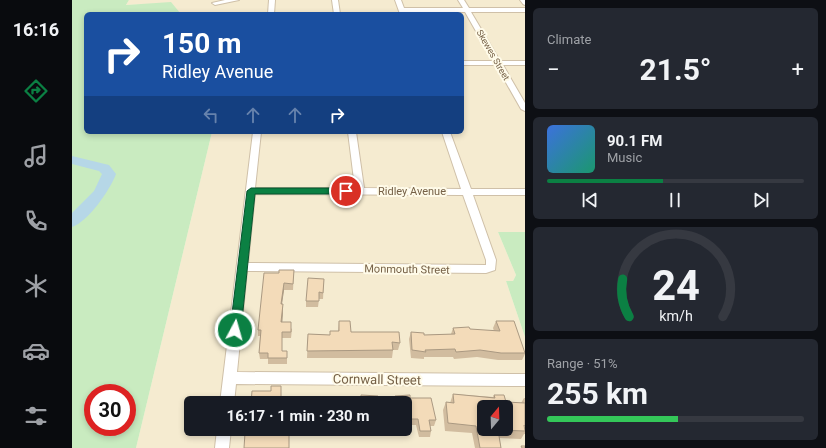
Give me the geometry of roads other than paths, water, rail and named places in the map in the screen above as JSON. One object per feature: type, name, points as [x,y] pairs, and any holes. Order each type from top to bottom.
[{"type":"street","points":[[215,3],[236,0]]},
{"type":"street","points":[[270,12],[272,0]]},
{"type":"street","points":[[336,0],[337,12]]},
{"type":"street","points":[[398,0],[402,12],[525,10]]},
{"type":"street","name":"Skewes Street","points":[[460,0],[525,109]]},
{"type":"street","points":[[464,63],[525,63]]},
{"type":"street","points":[[228,396],[257,134]]},
{"type":"street","points":[[352,134],[360,191]]},
{"type":"street","points":[[447,134],[468,192]]},
{"type":"street","name":"Ridley Avenue","points":[[251,191],[525,192]]},
{"type":"street","name":"Monmouth Street","points":[[242,267],[486,269],[491,267],[492,263],[468,192]]},
{"type":"street","name":"Cornwall Street","points":[[230,378],[525,380]]},
{"type":"street","points":[[222,448],[223,436]]},
{"type":"waterway","points":[[72,160],[104,168],[109,174],[107,181],[99,194],[72,222]]}]
